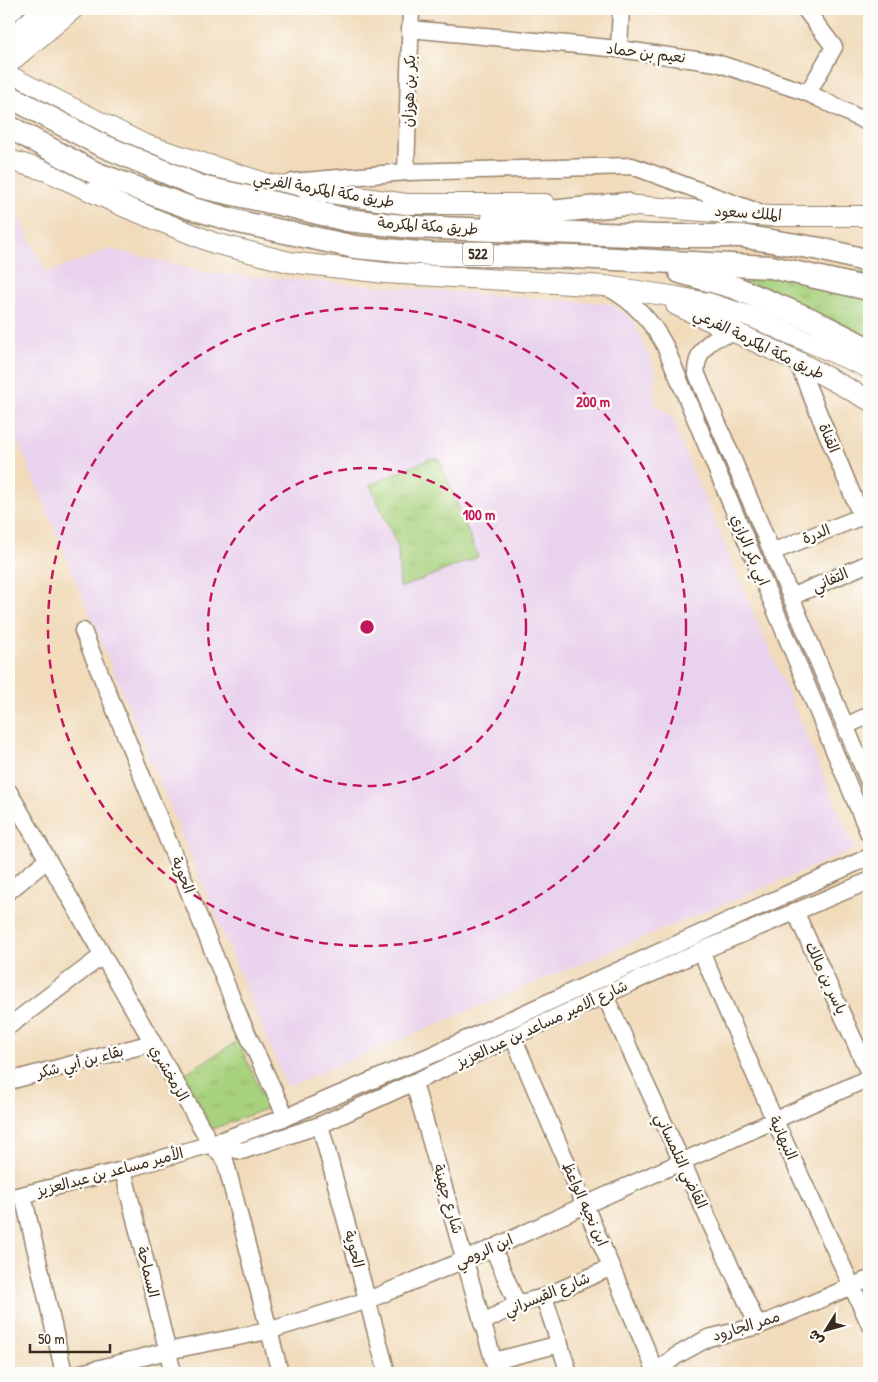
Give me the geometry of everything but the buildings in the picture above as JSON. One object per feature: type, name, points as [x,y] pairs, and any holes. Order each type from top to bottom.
[{"type":"highway","name":"طريق مكة المكرمة","points":[[10,73],[99,144],[201,187],[347,220],[412,227],[658,236],[741,236],[820,248],[869,261]]},
{"type":"highway","name":"طريق مكة المكرمة","points":[[9,128],[95,173],[188,207],[222,217],[355,247],[430,254],[771,267],[869,289]]},
{"type":"highway","points":[[412,227],[626,204]]},
{"type":"highway","points":[[640,261],[736,288],[812,320],[869,349]]},
{"type":"main road","points":[[9,12],[13,9]]},
{"type":"main road","points":[[15,35],[44,9]]},
{"type":"main road","points":[[9,101],[10,73],[73,9]]},
{"type":"main road","name":"طريق مكة المكرمة الفرعي","points":[[10,73],[143,144],[268,184],[406,204],[626,204]]},
{"type":"main road","points":[[110,127],[74,124],[61,135],[59,150],[69,162],[125,207]]},
{"type":"main road","points":[[9,160],[47,171],[125,207],[214,243],[289,262],[385,273],[605,286],[708,304],[752,317],[869,368]]},
{"type":"main road","name":"الملك سعود","points":[[626,204],[769,216],[869,216]]},
{"type":"main road","name":"طريق مكة المكرمة الفرعي","points":[[647,293],[797,361],[869,400]]},
{"type":"street","name":"بكر بن هوزان","points":[[406,172],[411,9]]},
{"type":"street","points":[[619,49],[621,9]]},
{"type":"street","points":[[805,9],[834,47],[808,93]]},
{"type":"street","name":"نعيم بن حماد","points":[[410,29],[619,49],[717,63],[808,93],[869,123]]},
{"type":"street","points":[[268,184],[406,172],[632,166],[769,216]]},
{"type":"street","name":"ابي بكر الرازي","points":[[605,286],[626,299],[644,315],[665,346],[869,834]]},
{"type":"street","name":"ابي بكر الرازي","points":[[738,334],[724,335],[711,341],[698,358],[696,372],[869,782]]},
{"type":"street","name":"القناة","points":[[797,361],[860,515]]},
{"type":"street","name":"الدرة","points":[[772,552],[860,515]]},
{"type":"street","name":"التفاني","points":[[791,597],[869,563]]},
{"type":"street","name":"الحوية","points":[[83,631],[240,1018],[286,1117]]},
{"type":"street","points":[[846,726],[869,715]]},
{"type":"street","name":"الزمخشري","points":[[9,792],[46,860],[211,1144],[225,1160],[280,1373]]},
{"type":"street","name":"الأمير مساعد بن عبدالعزيز","points":[[16,1197],[123,1170],[211,1144],[286,1117],[472,1037],[869,857]]},
{"type":"street","points":[[9,891],[46,860]]},
{"type":"street","name":"شارع ألامير مساعد بن عبدالعزيز","points":[[211,1144],[242,1151],[320,1125],[701,952],[869,881]]},
{"type":"street","name":"ياسر بن مالك","points":[[795,911],[869,1073]]},
{"type":"street","name":"النبهانية","points":[[701,952],[774,1119],[869,1323]]},
{"type":"street","points":[[9,1026],[102,956]]},
{"type":"street","name":"القاضي التلمساني","points":[[605,996],[758,1326]]},
{"type":"street","points":[[472,1037],[473,1046],[480,1052]]},
{"type":"street","name":"ابن نجيه الواعظ","points":[[513,1037],[656,1372]]},
{"type":"street","name":"بقاء بن أبي شكر","points":[[9,1081],[152,1043]]},
{"type":"street","name":"ابن الرومي","points":[[81,1373],[167,1351],[268,1331],[368,1300],[493,1248],[585,1204],[869,1078]]},
{"type":"street","name":"شارع جهينة","points":[[414,1083],[496,1367]]},
{"type":"street","name":"الحوية","points":[[320,1125],[387,1373]]},
{"type":"street","name":"السماحة","points":[[123,1170],[173,1373]]},
{"type":"street","points":[[16,1197],[64,1373]]},
{"type":"street","points":[[493,1248],[517,1304]]},
{"type":"street","name":"شارع القيسراني","points":[[482,1323],[517,1304],[544,1297],[612,1267]]},
{"type":"street","name":"ممر الجارود","points":[[656,1372],[702,1341],[758,1326],[869,1279]]},
{"type":"street","points":[[544,1297],[569,1373]]},
{"type":"street","points":[[496,1367],[560,1344]]},
{"type":"shaded area","points":[[9,197],[46,273],[111,249],[209,273],[611,304],[633,320],[655,369],[654,403],[675,419],[680,441],[855,849],[287,1087],[9,420]]},
{"type":"green space","points":[[869,272],[869,343],[737,279]]},
{"type":"green space","points":[[429,459],[439,459],[478,557],[400,588],[398,547],[370,485]]},
{"type":"green space","points":[[238,1041],[268,1108],[212,1129],[184,1074]]}]
